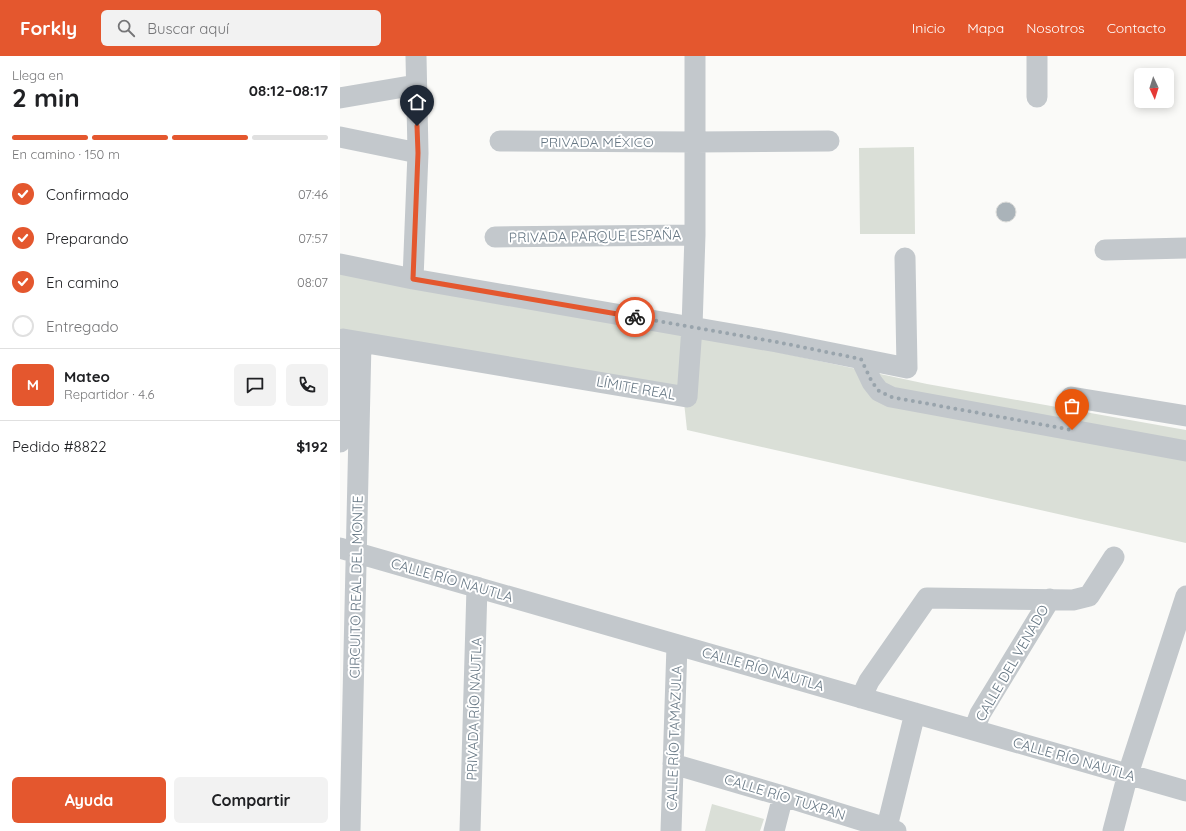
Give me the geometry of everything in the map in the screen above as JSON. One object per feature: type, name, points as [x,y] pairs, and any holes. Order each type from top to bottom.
[{"type":"street","points":[[413,279],[418,153],[416,56]]},
{"type":"street","name":"LÍMITE REAL","points":[[352,341],[687,397],[692,327],[695,236],[695,56]]},
{"type":"street","points":[[1037,56],[1037,97]]},
{"type":"street","points":[[340,98],[416,85]]},
{"type":"street","points":[[340,137],[418,153]]},
{"type":"street","name":"PRIVADA MÉXICO","points":[[500,141],[829,141]]},
{"type":"street","name":"PRIVADA PARQUE ESPAÑA","points":[[494,237],[695,236]]},
{"type":"street","points":[[1105,250],[1186,248]]},
{"type":"street","points":[[340,264],[413,279],[777,342],[907,368],[905,258]]},
{"type":"street","points":[[340,442],[352,341]]},
{"type":"street","name":"CIRCUITO REAL DEL MONTE","points":[[350,831],[348,550],[352,341]]},
{"type":"street","points":[[861,359],[872,382],[879,391],[891,397],[1186,451]]},
{"type":"street","points":[[1071,397],[1186,416]]},
{"type":"street","name":"CALLE RÍO NAUTLA","points":[[348,550],[1186,791]]},
{"type":"street","points":[[1050,599],[1072,600],[1089,596],[1114,557]]},
{"type":"street","name":"PRIVADA RÍO NAUTLA","points":[[470,831],[477,587]]},
{"type":"street","points":[[1113,831],[1128,774],[1186,596]]},
{"type":"street","name":"CALLE DEL VENADO","points":[[861,698],[869,681],[927,598],[1050,599]]},
{"type":"street","name":"CALLE DEL VENADO","points":[[974,730],[980,714],[1050,599]]},
{"type":"street","name":"CALLE RÍO TAMAZULA","points":[[671,831],[677,645]]},
{"type":"street","points":[[890,830],[914,713]]},
{"type":"street","name":"CALLE RÍO TUXPAN","points":[[673,764],[783,796],[890,830]]},
{"type":"street","points":[[774,831],[783,796]]},
{"type":"shaded area","points":[[914,147],[915,234],[860,234],[859,148]]},
{"type":"shaded area","points":[[340,264],[689,333],[927,384],[1186,430],[1186,543],[687,430],[683,393],[340,333]]},
{"type":"shaded area","points":[[712,804],[764,819],[760,831],[705,831]]},
{"type":"building","points":[[1006,202],[1013,205],[1016,212],[1013,219],[1006,222],[999,219],[996,212],[999,205]]},
{"type":"way so far","points":[[635,317],[777,342],[861,359],[872,382],[879,391],[891,397],[1072,430]]},
{"type":"route","points":[[417,126],[418,153],[413,279],[635,317]]}]
